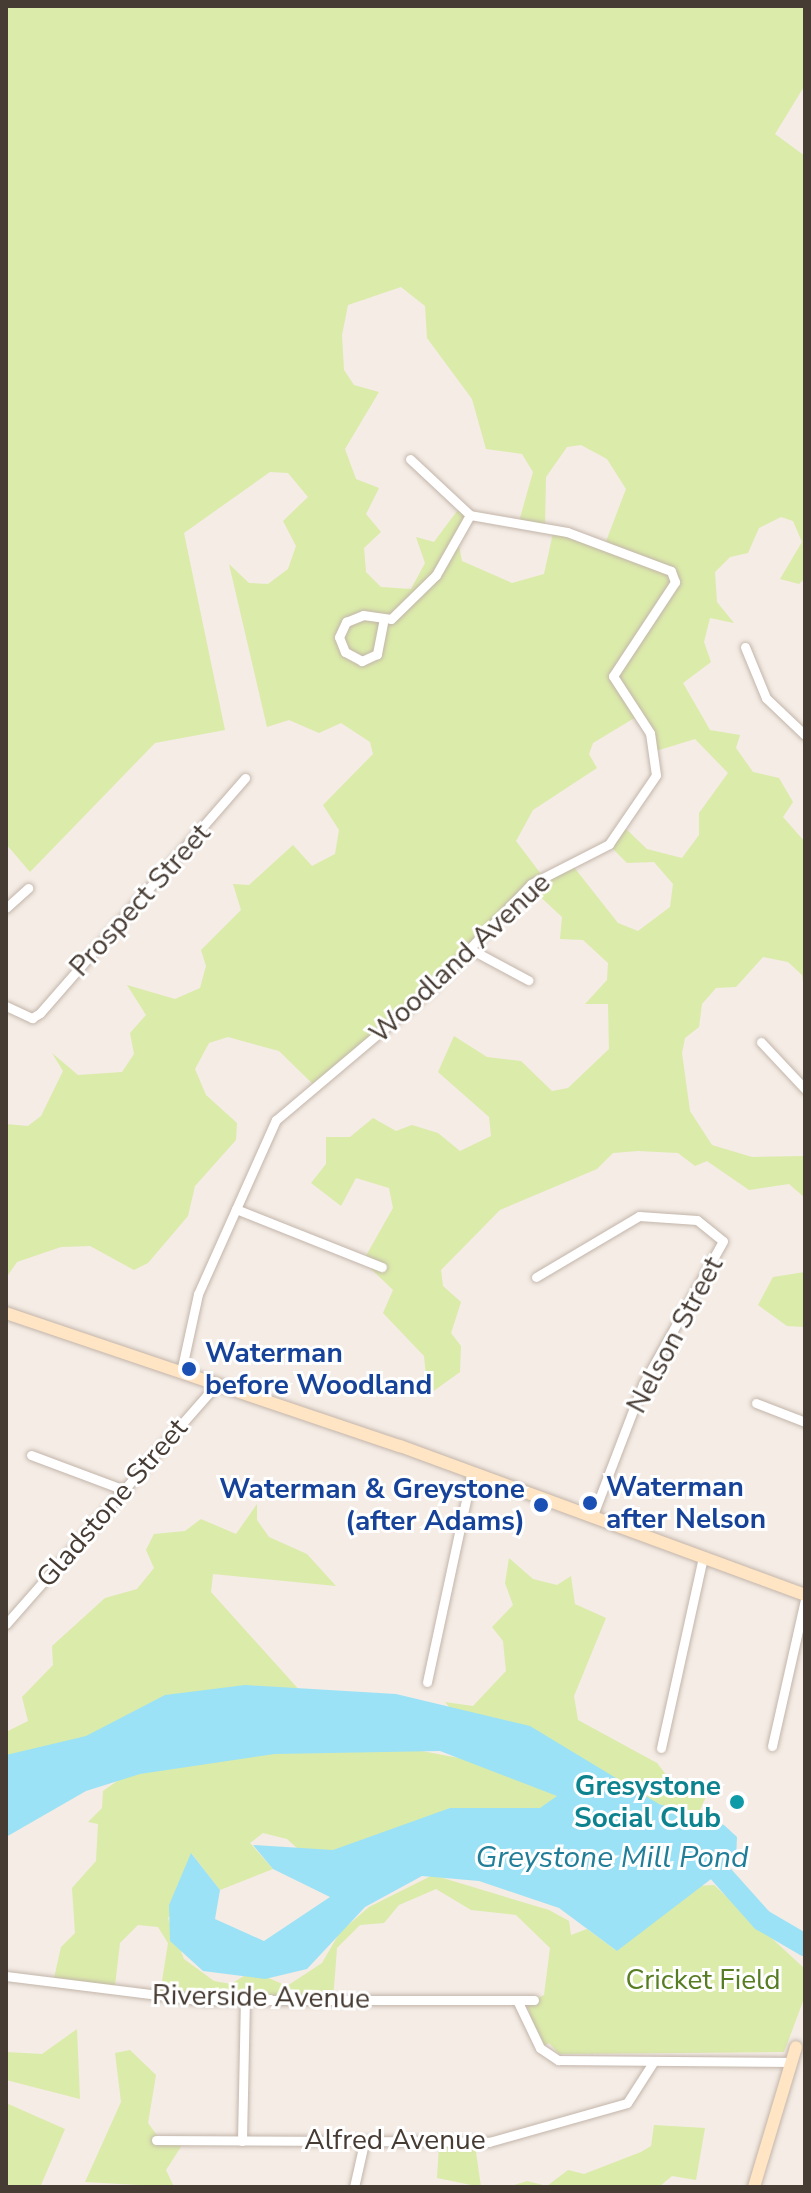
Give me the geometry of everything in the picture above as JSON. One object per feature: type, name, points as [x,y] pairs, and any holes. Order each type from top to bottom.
[{"type":"main road","points":[[6,1313],[218,1383],[593,1515],[805,1598]]},
{"type":"main road","points":[[754,2187],[796,2047]]},
{"type":"street","points":[[383,623],[363,615],[346,622],[339,637],[345,652],[362,661],[377,654],[383,623],[436,575],[470,515],[410,459]]},
{"type":"street","name":"Woodland Avenue","points":[[181,1372],[198,1294],[276,1120],[472,950],[545,873],[609,844],[649,792],[657,767],[654,743],[613,676],[675,582],[661,566],[588,538],[470,515]]},
{"type":"street","points":[[745,647],[766,698],[805,735]]},
{"type":"street","name":"Prospect Street","points":[[6,1006],[32,1018],[245,778]]},
{"type":"street","points":[[6,908],[28,888]]},
{"type":"street","points":[[472,950],[528,980]]},
{"type":"street","points":[[761,1042],[776,1067],[805,1089]]},
{"type":"street","points":[[236,1209],[382,1267]]},
{"type":"street","name":"Nelson Street","points":[[536,1277],[639,1216],[697,1220],[723,1245],[643,1384],[593,1515]]},
{"type":"street","name":"Gladstone Street","points":[[6,1624],[218,1383]]},
{"type":"street","points":[[756,1403],[805,1422]]},
{"type":"street","points":[[31,1455],[122,1489]]},
{"type":"street","points":[[427,1682],[472,1472]]},
{"type":"street","points":[[661,1748],[703,1557]]},
{"type":"street","points":[[772,1746],[805,1598]]},
{"type":"street","name":"Riverside Avenue","points":[[6,1976],[245,2001],[534,2000]]},
{"type":"street","points":[[517,2000],[548,2057],[789,2062]]},
{"type":"street","points":[[242,2141],[245,2001]]},
{"type":"street","name":"Alfred Avenue","points":[[156,2140],[489,2142],[627,2103],[654,2061]]},
{"type":"street","points":[[354,2187],[364,2143]]},
{"type":"green space","points":[[6,6],[805,6],[805,85],[775,134],[805,156],[805,578],[799,584],[780,579],[802,542],[793,521],[781,517],[759,528],[748,553],[730,557],[715,572],[717,602],[734,623],[710,618],[704,642],[711,662],[683,683],[710,730],[740,735],[736,748],[753,772],[779,778],[793,802],[783,817],[805,842],[805,995],[802,975],[788,962],[763,957],[736,987],[716,988],[702,1004],[699,1027],[685,1038],[682,1053],[690,1111],[712,1145],[752,1157],[805,1156],[805,1198],[789,1184],[749,1190],[707,1161],[695,1166],[678,1153],[638,1151],[613,1153],[597,1169],[500,1210],[441,1270],[443,1286],[461,1302],[451,1333],[461,1346],[460,1372],[428,1395],[424,1356],[383,1313],[393,1290],[363,1261],[393,1208],[389,1188],[356,1178],[341,1206],[311,1183],[326,1164],[326,1137],[350,1137],[373,1118],[396,1131],[412,1125],[438,1133],[460,1151],[491,1136],[489,1117],[438,1072],[454,1036],[487,1057],[521,1061],[552,1091],[568,1088],[609,1049],[608,1004],[585,1004],[607,980],[608,963],[583,940],[560,939],[562,917],[533,890],[318,1089],[279,1051],[228,1037],[209,1043],[195,1069],[206,1095],[237,1123],[236,1140],[195,1186],[188,1216],[148,1263],[134,1270],[90,1246],[61,1247],[17,1262],[6,1278],[6,1124],[28,1126],[41,1116],[63,1071],[52,1053],[78,1075],[122,1072],[134,1054],[130,1033],[146,1015],[127,985],[175,999],[200,988],[206,966],[201,950],[241,910],[233,884],[249,885],[293,845],[312,866],[335,854],[339,830],[323,805],[373,754],[370,742],[341,723],[319,733],[289,720],[267,727],[229,564],[249,583],[268,584],[288,569],[296,546],[283,521],[308,497],[288,473],[270,472],[184,533],[225,730],[155,743],[30,872],[6,844]],"holes":[[[401,287],[425,306],[427,338],[472,399],[486,449],[522,454],[533,472],[518,525],[545,527],[546,477],[567,447],[581,445],[607,459],[626,489],[605,544],[553,533],[544,574],[512,583],[462,561],[458,541],[473,513],[460,507],[434,542],[416,537],[425,563],[411,589],[381,587],[366,572],[364,548],[381,532],[366,514],[379,488],[356,479],[345,449],[379,392],[354,385],[344,370],[342,335],[348,305]],[[636,717],[656,751],[695,739],[728,773],[699,813],[699,835],[682,858],[647,849],[625,828],[609,845],[627,863],[654,862],[673,884],[670,907],[638,931],[618,923],[573,866],[544,878],[516,841],[533,810],[597,768],[589,754],[593,743]]]},
{"type":"green space","points":[[805,1272],[805,1327],[787,1326],[758,1305],[773,1277]]},
{"type":"green space","points":[[257,1504],[257,1520],[269,1537],[307,1554],[336,1586],[213,1574],[211,1592],[311,1703],[6,1761],[6,1732],[28,1721],[22,1697],[53,1665],[52,1646],[105,1598],[137,1589],[154,1568],[146,1550],[154,1534],[185,1531],[201,1519],[236,1534]]},
{"type":"green space","points":[[509,1558],[533,1579],[557,1585],[571,1576],[575,1604],[606,1618],[574,1696],[578,1720],[657,1763],[678,1790],[702,1793],[714,1779],[700,1810],[704,1824],[457,1716],[445,1702],[473,1706],[506,1671],[503,1641],[492,1627],[513,1605],[505,1583]]},
{"type":"green space","name":"Cricket Field","points":[[406,1748],[501,1766],[561,1793],[544,1808],[450,1808],[364,1852],[307,1857],[287,1839],[263,1833],[250,1843],[273,1869],[220,1890],[192,1854],[184,1901],[168,1918],[184,1959],[214,1981],[231,1984],[252,1971],[287,1986],[322,1963],[340,1932],[369,1907],[433,1875],[549,1910],[569,1921],[571,1935],[587,1929],[617,1951],[697,1886],[714,1885],[805,1969],[805,1996],[784,2052],[559,2054],[549,2043],[539,2049],[527,2003],[544,1995],[550,1948],[516,1915],[471,1910],[436,1889],[399,1905],[384,1923],[360,1925],[337,1948],[333,2000],[159,2000],[168,1943],[158,1927],[138,1925],[120,1943],[114,1994],[52,1987],[61,1947],[75,1933],[72,1888],[96,1861],[98,1824],[88,1822],[102,1808],[103,1791],[123,1777],[251,1749]]},
{"type":"green space","points":[[77,2029],[80,2099],[6,2080],[6,2052],[42,2054]]},
{"type":"green space","points":[[130,2050],[156,2075],[148,2123],[162,2142],[184,2142],[166,2170],[174,2187],[85,2182],[121,2102],[115,2053]]},
{"type":"green space","points":[[6,2103],[65,2129],[41,2185],[6,2187]]},
{"type":"green space","points":[[654,2125],[705,2128],[696,2180],[672,2176],[659,2187],[508,2187],[527,2181],[547,2186],[568,2170],[584,2174],[641,2152],[651,2146]]},
{"type":"green space","points":[[439,2145],[475,2145],[481,2187],[437,2178]]},
{"type":"water","name":"Greystone Mill Pond","points":[[245,1685],[396,1694],[530,1726],[659,1804],[724,1825],[737,1837],[736,1860],[617,1951],[559,1908],[479,1881],[422,1876],[365,1907],[307,1969],[265,1979],[203,1971],[170,1941],[169,1905],[191,1853],[220,1890],[215,1919],[264,1941],[330,1897],[273,1869],[253,1845],[333,1850],[450,1808],[540,1808],[557,1796],[440,1751],[275,1754],[140,1774],[86,1791],[6,1837],[6,1755],[86,1736],[165,1695]]},
{"type":"waterway","points":[[703,1854],[762,1920],[805,1945]]},
{"type":"place","name":"Waterman before Woodland","points":[[189,1369]]},
{"type":"place","name":"Waterman after Nelson","points":[[590,1503]]},
{"type":"place","name":"Waterman & Greystone (after Adams)","points":[[541,1505]]},
{"type":"place","name":"Gresystone Social Club","points":[[737,1802]]}]
